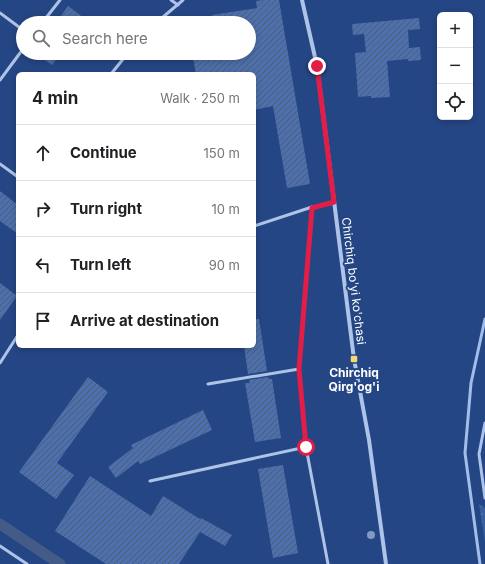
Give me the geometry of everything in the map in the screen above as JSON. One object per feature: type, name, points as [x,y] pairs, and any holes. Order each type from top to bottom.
[{"type":"street","name":"Chirchiq bo'yi ko'chasi","points":[[302,0],[317,66],[354,359],[369,440],[386,564]]},
{"type":"lane","points":[[47,16],[60,0]]},
{"type":"lane","points":[[171,0],[178,5]]},
{"type":"lane","points":[[165,16],[183,0]]},
{"type":"lane","points":[[0,13],[16,25]]},
{"type":"lane","points":[[0,80],[16,58]]},
{"type":"lane","points":[[113,72],[122,60]]},
{"type":"lane","points":[[0,164],[16,176]]},
{"type":"lane","points":[[256,225],[334,202]]},
{"type":"lane","points":[[312,208],[299,369],[306,447],[328,564]]},
{"type":"lane","points":[[0,363],[16,338]]},
{"type":"lane","points":[[208,384],[299,369]]},
{"type":"lane","points":[[485,424],[479,454],[485,498]]},
{"type":"lane","points":[[150,480],[306,447]]},
{"type":"lane","points":[[0,546],[26,564]]},
{"type":"shaded area","points":[[479,504],[485,508],[485,542]]},
{"type":"building","points":[[279,0],[310,184],[287,188],[273,106],[256,110],[256,72],[196,72],[193,60],[256,60],[256,16],[211,16],[257,8],[256,1]]},
{"type":"building","points":[[68,6],[82,16],[61,16]]},
{"type":"building","points":[[419,18],[420,29],[408,30],[409,48],[420,47],[421,60],[408,61],[408,59],[387,61],[390,97],[358,97],[355,53],[366,52],[364,34],[353,35],[352,24]]},
{"type":"building","points":[[45,60],[56,60],[52,65]]},
{"type":"building","points":[[0,191],[16,203],[16,233],[0,221]]},
{"type":"building","points":[[0,283],[16,295],[16,297],[0,320]]},
{"type":"building","points":[[256,319],[259,319],[267,371],[248,374],[244,348],[256,348]]},
{"type":"building","points":[[88,377],[108,392],[57,463],[74,475],[56,499],[19,472]]},
{"type":"building","points":[[268,377],[269,379],[272,379],[281,438],[255,442],[245,383],[250,383],[249,380]]},
{"type":"building","points":[[203,410],[212,430],[140,464],[138,461],[116,478],[108,467],[133,448],[131,445]]},
{"type":"building","points":[[283,465],[298,553],[273,558],[258,469]]},
{"type":"building","points":[[90,476],[151,516],[163,496],[200,519],[201,518],[232,535],[225,546],[200,532],[179,564],[106,564],[55,531]]},
{"type":"waterway","points":[[480,564],[465,453],[471,383],[485,319]]},
{"type":"waterway","points":[[0,524],[60,564]]},
{"type":"place","name":"Chirchiq Qirg'og'i","points":[[354,359]]},
{"type":"route","points":[[306,447],[299,369],[312,208],[334,202],[317,66]]}]
